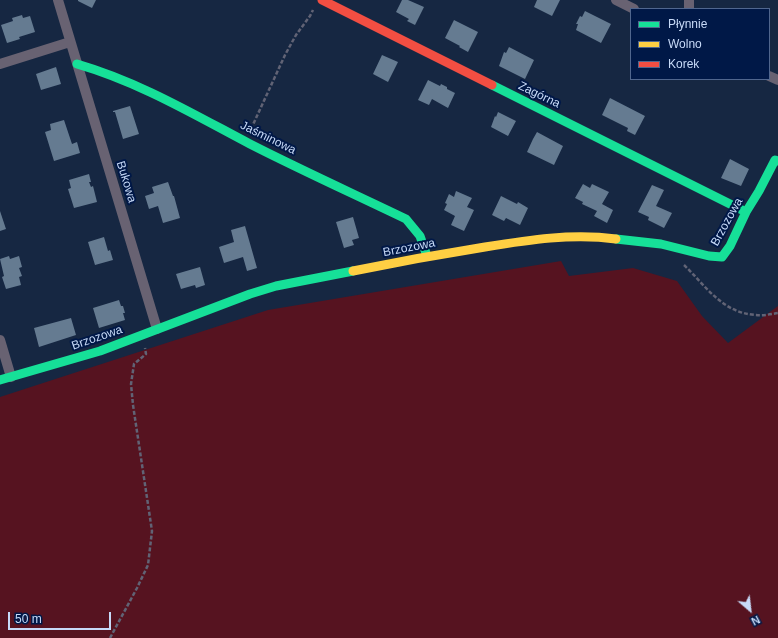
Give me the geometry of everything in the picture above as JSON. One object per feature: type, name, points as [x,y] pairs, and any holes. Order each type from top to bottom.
[{"type":"street","name":"Bukowa","points":[[58,0],[157,329]]},
{"type":"street","points":[[616,0],[632,8]]},
{"type":"street","name":"Zagórna","points":[[318,3],[698,187],[746,212]]},
{"type":"street","points":[[0,64],[70,42]]},
{"type":"street","name":"Jaśminowa","points":[[77,64],[100,70],[142,88],[246,141],[406,219],[415,227],[423,242],[427,256]]},
{"type":"street","name":"Brzozowa","points":[[0,380],[100,351],[250,294],[276,286],[427,256],[533,239],[603,237],[661,244],[709,256],[722,257],[730,246],[746,212],[775,160],[778,161]]},
{"type":"street","points":[[0,340],[10,377]]},
{"type":"path","points":[[246,141],[285,54],[318,3]]},
{"type":"path","points":[[679,260],[712,294],[737,311],[757,315],[778,313]]},
{"type":"path","points":[[110,638],[148,565],[152,531],[131,384],[134,364],[146,354],[142,334]]},
{"type":"shaded area","points":[[561,261],[569,276],[633,268],[677,281],[702,316],[728,343],[778,306],[778,638],[0,638],[0,397],[268,310]]},
{"type":"building","points":[[78,0],[96,0],[92,8]]},
{"type":"building","points":[[402,0],[408,0],[424,7],[415,25],[407,21],[409,19],[396,12]]},
{"type":"building","points":[[537,0],[560,0],[552,16],[534,7]]},
{"type":"building","points":[[585,11],[611,24],[601,43],[576,30],[578,24],[576,24],[580,16],[582,17]]},
{"type":"building","points":[[22,15],[23,18],[30,16],[35,32],[7,43],[1,25],[13,21],[12,18]]},
{"type":"building","points":[[454,20],[478,32],[468,52],[445,38]]},
{"type":"building","points":[[509,47],[534,60],[525,79],[499,66],[504,52],[506,53]]},
{"type":"building","points":[[382,55],[398,62],[388,82],[373,74]]},
{"type":"building","points":[[56,67],[61,84],[41,90],[36,74]]},
{"type":"building","points":[[428,80],[440,86],[441,84],[455,93],[448,108],[432,99],[429,105],[418,100]]},
{"type":"building","points":[[610,98],[645,116],[635,135],[627,131],[628,128],[602,115]]},
{"type":"building","points":[[130,106],[139,134],[123,139],[115,112],[113,111]]},
{"type":"building","points":[[498,112],[516,121],[508,136],[491,127]]},
{"type":"building","points":[[64,120],[72,144],[77,142],[80,153],[54,161],[45,132],[51,130],[50,124]]},
{"type":"building","points":[[537,132],[563,146],[554,165],[527,152]]},
{"type":"building","points":[[730,159],[749,169],[741,186],[721,178]]},
{"type":"building","points":[[89,174],[91,182],[89,182],[91,187],[93,186],[97,202],[74,208],[68,189],[71,188],[69,180]]},
{"type":"building","points":[[168,182],[174,196],[180,218],[163,223],[158,206],[149,209],[145,196],[154,193],[152,187]]},
{"type":"building","points":[[583,184],[590,188],[592,184],[609,192],[602,204],[613,210],[607,223],[594,216],[597,211],[582,204],[583,202],[575,198]]},
{"type":"building","points":[[652,185],[664,190],[656,206],[672,213],[664,228],[648,220],[649,217],[638,212]]},
{"type":"building","points":[[456,191],[472,198],[467,207],[474,210],[464,231],[451,225],[455,216],[444,210],[449,194],[454,197]]},
{"type":"building","points":[[501,196],[517,204],[518,202],[528,208],[520,225],[506,218],[504,221],[492,215]]},
{"type":"building","points":[[0,211],[6,229],[0,231]]},
{"type":"building","points":[[353,217],[359,238],[352,240],[354,245],[344,248],[336,222]]},
{"type":"building","points":[[245,226],[257,268],[247,271],[243,257],[224,263],[219,247],[234,242],[231,230]]},
{"type":"building","points":[[104,237],[108,251],[110,250],[113,260],[95,265],[88,242]]},
{"type":"building","points":[[9,256],[10,259],[19,256],[22,267],[19,268],[22,276],[19,277],[21,285],[6,289],[2,277],[4,276],[0,259]]},
{"type":"building","points":[[200,267],[205,285],[196,288],[195,285],[181,289],[176,274]]},
{"type":"building","points":[[119,300],[121,306],[123,306],[125,320],[99,328],[93,308]]},
{"type":"building","points":[[71,318],[76,335],[39,347],[34,328]]},
{"type":"traffic: fast","points":[[77,64],[100,71],[144,89],[187,110],[269,154],[406,219],[420,236],[427,256]]},
{"type":"traffic: fast","points":[[492,85],[746,212]]},
{"type":"traffic: fast","points":[[616,239],[661,244],[709,256],[722,257],[730,246],[746,212],[775,160],[778,161]]},
{"type":"traffic: fast","points":[[0,380],[100,351],[250,294],[276,286],[353,271]]},
{"type":"traffic: slow","points":[[353,271],[452,252],[550,238],[600,237],[616,239]]},
{"type":"traffic: jam","points":[[322,0],[492,85]]}]
